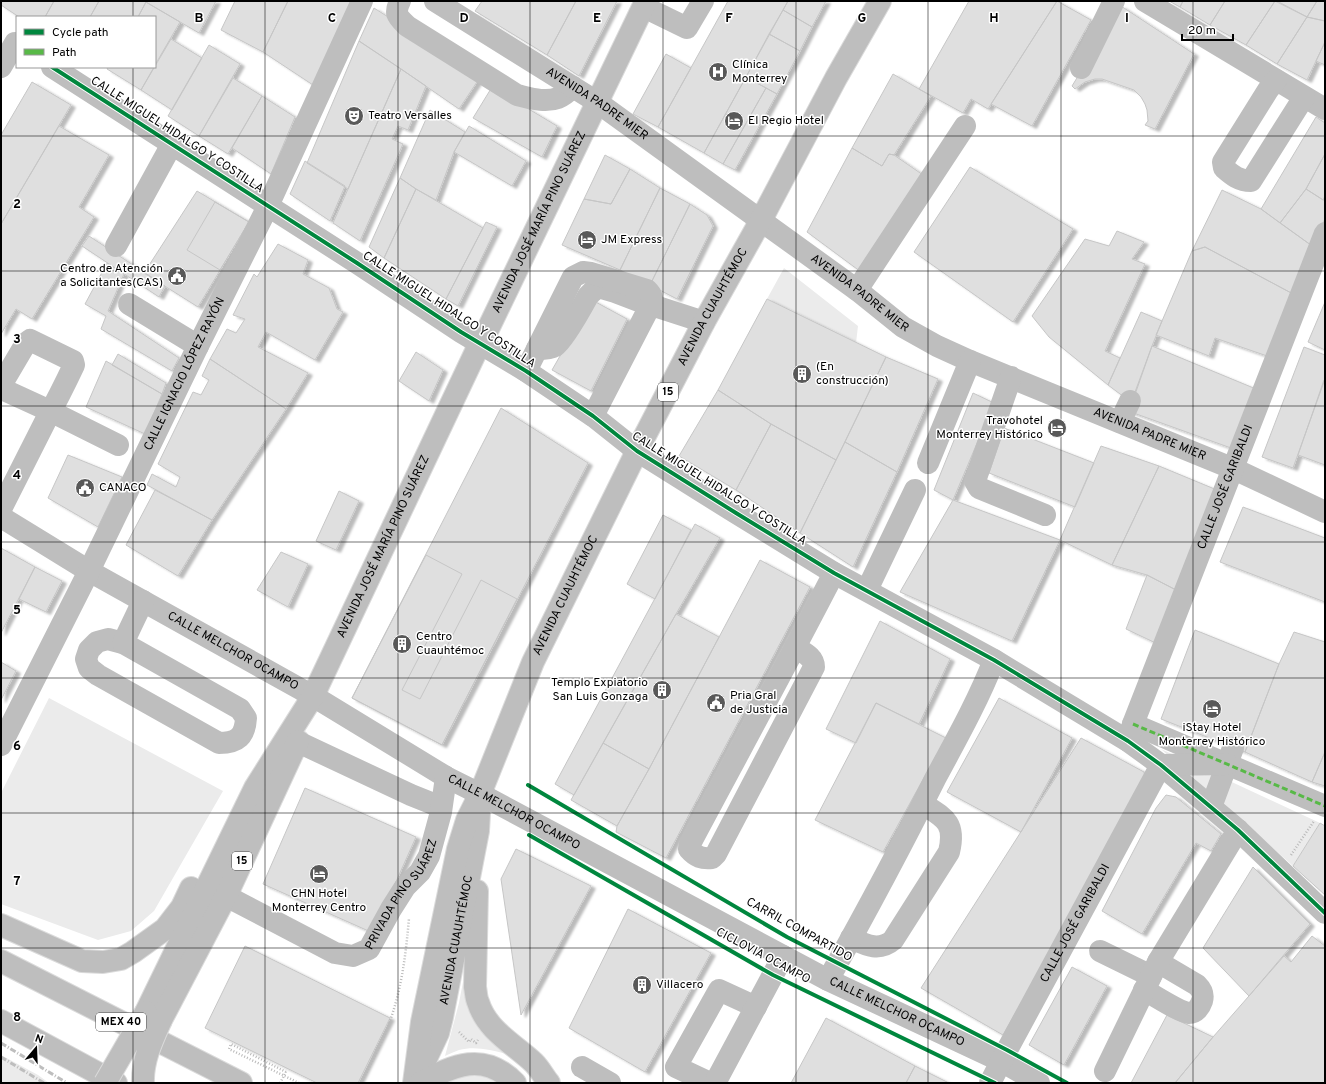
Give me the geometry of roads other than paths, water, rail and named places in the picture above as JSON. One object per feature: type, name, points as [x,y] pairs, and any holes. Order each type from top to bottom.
[{"type":"main road","name":"CALLE IGNACIO LÓPEZ RAYÓN","points":[[1,745],[89,571],[198,346],[268,206],[362,1]]},
{"type":"main road","points":[[400,1],[396,10],[397,17],[407,26],[517,95],[546,100],[558,98],[573,87]]},
{"type":"main road","points":[[645,4],[688,28],[703,1]]},
{"type":"main road","name":"AVENIDA CUAUHTÉMOC","points":[[415,1083],[422,1022],[458,849],[467,820],[480,794],[533,662],[704,322],[761,220],[836,78],[880,1]]},
{"type":"main road","points":[[1081,68],[1114,1]]},
{"type":"main road","points":[[1145,1],[1325,109]]},
{"type":"main road","name":"AVENIDA PADRE MIER","points":[[446,4],[597,102],[857,290],[903,327],[970,361],[1234,469],[1325,512]]},
{"type":"main road","name":"AVENIDA JOSÉ MARÍA PINO SUÁREZ","points":[[105,1083],[153,1016],[255,788],[312,696],[480,343],[645,4]]},
{"type":"main road","points":[[1,67],[11,41]]},
{"type":"main road","name":"CALLE MIGUEL HIDALGO Y COSTILLA","points":[[54,68],[480,343],[526,371],[593,416],[638,451],[834,573],[1130,733],[1161,765],[1238,830],[1325,913]]},
{"type":"main road","points":[[1276,80],[1223,162],[1224,168],[1232,175],[1242,181],[1251,181],[1304,97]]},
{"type":"main road","points":[[1249,120],[1278,138]]},
{"type":"main road","points":[[857,290],[965,126]]},
{"type":"main road","points":[[116,246],[172,144]]},
{"type":"main road","name":"CALLE JOSÉ GARIBALDI","points":[[1130,733],[1325,233]]},
{"type":"main road","points":[[526,371],[537,349],[548,349],[555,346],[562,339],[588,296],[598,287],[704,322]]},
{"type":"main road","points":[[129,304],[198,346]]},
{"type":"main road","points":[[593,416],[651,304]]},
{"type":"main road","points":[[928,463],[970,361]]},
{"type":"main road","points":[[1011,377],[976,481],[979,488],[1045,515]]},
{"type":"main road","points":[[1120,422],[1130,401]]},
{"type":"main road","points":[[1,509],[50,411],[118,445]]},
{"type":"main road","points":[[867,590],[915,490]]},
{"type":"main road","name":"CALLE MELCHOR OCAMPO","points":[[1,518],[89,571],[312,696],[446,777],[828,980],[1001,1061],[1039,1083]]},
{"type":"main road","points":[[795,647],[812,658],[814,667],[716,854],[712,858],[706,859],[694,855],[689,849],[690,844],[834,573]]},
{"type":"main road","points":[[123,642],[143,601]]},
{"type":"main road","points":[[108,638],[123,642],[240,709],[246,718],[246,728],[239,738],[230,743],[220,743],[98,675],[89,668],[86,659],[89,650],[96,642],[108,638]]},
{"type":"main road","points":[[828,980],[923,804],[985,684],[994,660]]},
{"type":"main road","name":"15","points":[[153,1016],[226,896],[298,742],[312,696]]},
{"type":"main road","points":[[1130,733],[1230,756],[1325,806]]},
{"type":"main road","points":[[298,742],[411,795],[441,807]]},
{"type":"main road","points":[[1161,765],[1230,756]]},
{"type":"main road","points":[[1211,807],[1230,756]]},
{"type":"main road","name":"CALLE JOSÉ GARIBALDI","points":[[990,1083],[1161,765]]},
{"type":"main road","name":"PRIVADA PINO SUÁREZ","points":[[226,896],[335,953],[353,956],[369,949],[390,909],[405,887],[420,872],[429,856],[441,807],[446,777]]},
{"type":"main road","points":[[1,925],[82,961],[103,962],[121,959],[134,952],[165,929],[182,907],[226,821],[255,788]]},
{"type":"main road","name":"AVENIDA CUAUHTÉMOC","points":[[415,1083],[438,1033],[442,1017],[478,831],[480,794]]},
{"type":"main road","points":[[851,938],[875,947],[888,944],[893,940],[949,852],[951,832],[948,825],[943,817],[923,804]]},
{"type":"main road","points":[[1105,1071],[1151,976],[1238,830]]},
{"type":"main road","points":[[478,831],[475,987],[478,1002],[483,1014],[492,1027],[506,1041],[534,1064],[549,1083]]},
{"type":"main road","points":[[1100,951],[1151,976]]},
{"type":"main road","points":[[715,1083],[783,956]]},
{"type":"main road","name":"MEX 40","points":[[1,961],[240,1083]]},
{"type":"main road","points":[[710,1083],[676,1068],[719,990],[756,1007]]},
{"type":"main road","points":[[143,1083],[153,1016]]},
{"type":"main road","points":[[1,1021],[116,1083]]},
{"type":"main road","points":[[420,1083],[442,1071],[459,1065],[474,1063],[506,1074],[515,1083]]},
{"type":"main road","points":[[582,1067],[610,1083]]},
{"type":"railway","points":[[1,1043],[67,1083]]},
{"type":"railway","points":[[1,1057],[44,1083]]},
{"type":"place","name":"Clínica Monterrey","points":[[718,72]]},
{"type":"place","name":"Teatro Versalles","points":[[354,116]]},
{"type":"place","name":"El Regio Hotel","points":[[734,121]]},
{"type":"place","name":"JM Express","points":[[587,240]]},
{"type":"place","name":"Centro de Atención a Solicitantes(CAS)","points":[[177,276]]},
{"type":"place","name":"(En construcción)","points":[[802,374]]},
{"type":"place","name":"Travohotel Monterrey Histórico","points":[[1057,428]]},
{"type":"place","name":"CANACO","points":[[85,488]]},
{"type":"place","name":"Centro Cuauhtémoc","points":[[402,644]]},
{"type":"place","name":"Templo Expiatorio San Luis Gonzaga","points":[[662,690]]},
{"type":"place","name":"Pria Gral de Justicia","points":[[716,703]]},
{"type":"place","name":"iStay Hotel Monterrey Histórico","points":[[1212,709]]},
{"type":"place","name":"CHN Hotel Monterrey Centro","points":[[319,874]]},
{"type":"place","name":"Villacero","points":[[642,985]]}]
